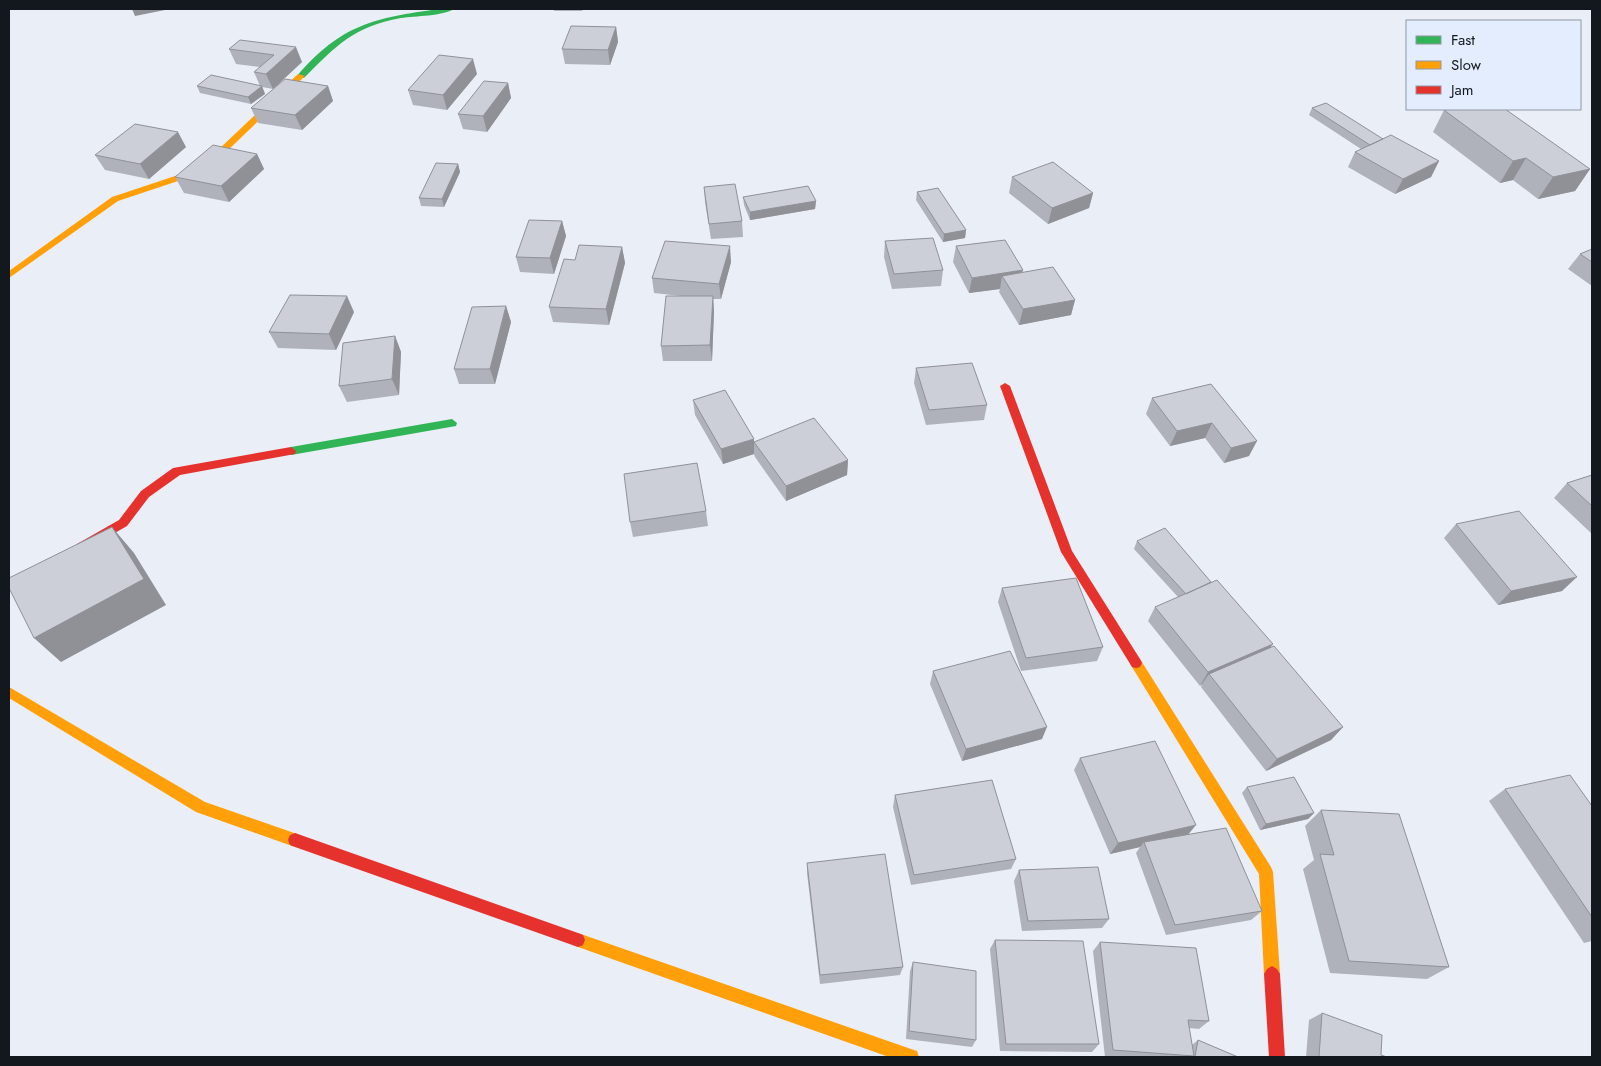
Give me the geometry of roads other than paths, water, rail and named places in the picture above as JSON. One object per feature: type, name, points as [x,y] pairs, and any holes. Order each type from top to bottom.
[{"type":"street","points":[[9,275],[115,199],[182,176],[222,152],[324,52],[353,31],[382,21],[452,9]]},
{"type":"street","points":[[1005,386],[1067,552],[1266,872],[1277,1057]]},
{"type":"street","points":[[74,551],[123,523],[145,494],[177,471],[452,423]]},
{"type":"street","points":[[9,692],[201,807],[911,1057]]}]
